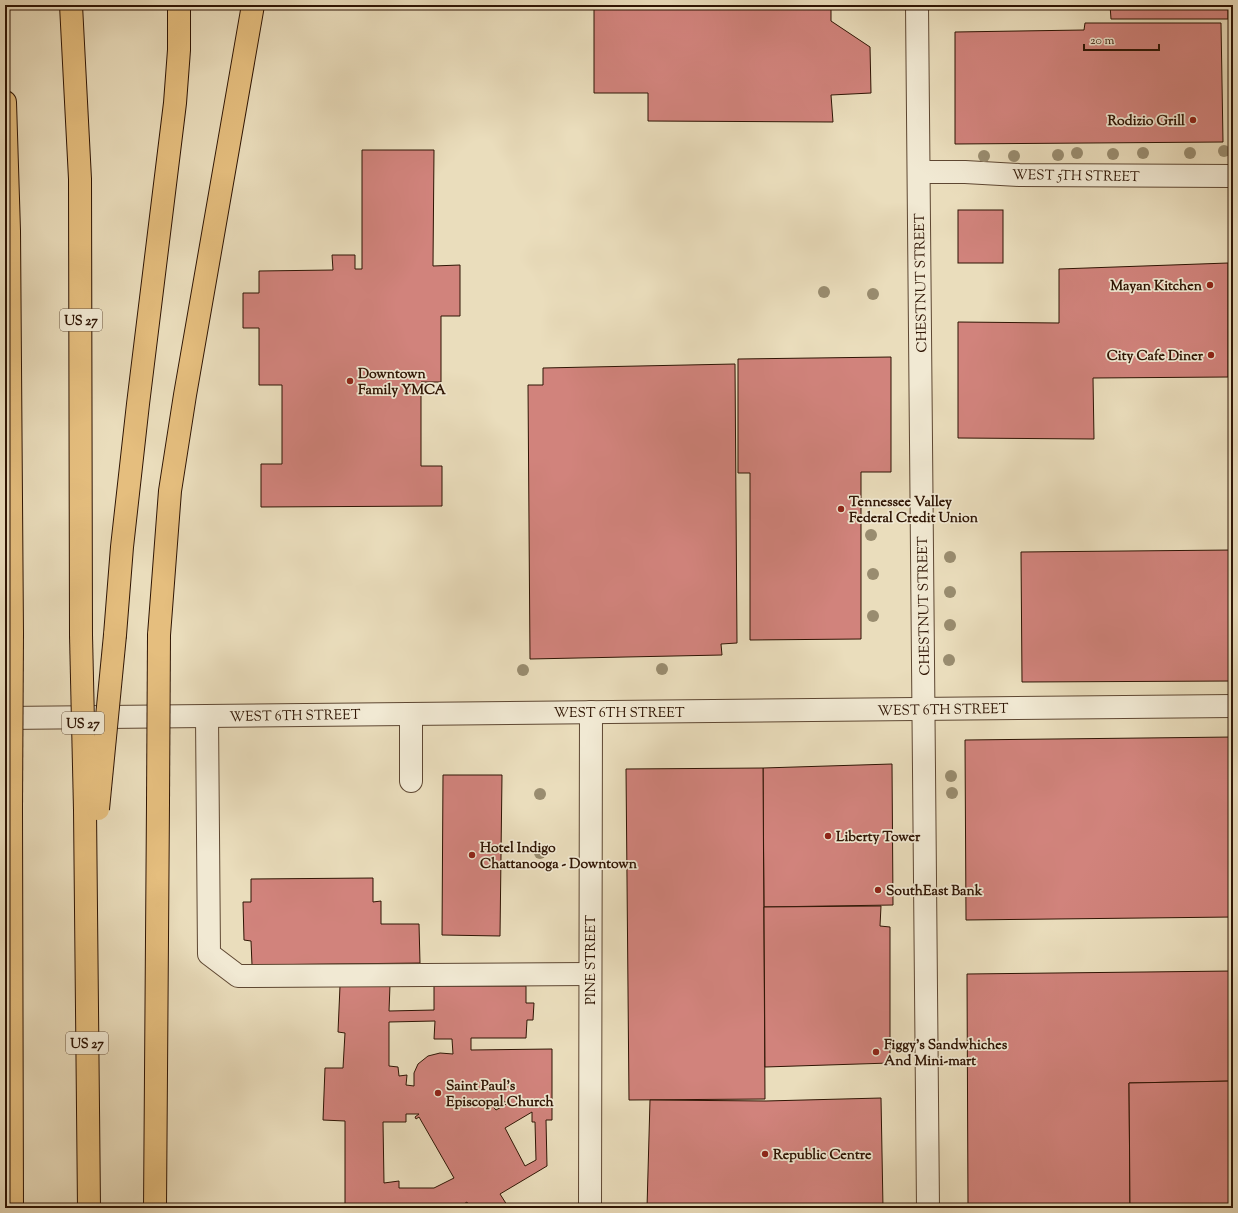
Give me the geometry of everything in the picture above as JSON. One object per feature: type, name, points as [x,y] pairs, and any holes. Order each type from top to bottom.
[{"type":"highway","name":"US 27","points":[[71,5],[80,179],[81,635],[91,809],[85,879],[89,1208]]},
{"type":"highway","points":[[91,809],[115,636],[122,547],[138,404],[175,103],[179,50],[179,5]]},
{"type":"highway","points":[[155,1208],[159,635],[163,568],[170,491],[185,396],[253,5]]},
{"type":"highway","points":[[5,102],[9,231],[12,634],[12,1208]]},
{"type":"street","name":"CHESTNUT STREET","points":[[917,5],[928,1208]]},
{"type":"street","name":"WEST 5TH STREET","points":[[919,172],[965,172],[1019,175],[1233,176]]},
{"type":"street","name":"WEST 6TH STREET","points":[[5,718],[1233,706]]},
{"type":"street","name":"PINE STREET","points":[[590,1208],[591,712]]},
{"type":"street","points":[[411,781],[412,714]]},
{"type":"street","points":[[207,716],[209,954],[238,976],[590,974]]},
{"type":"building","points":[[594,5],[831,5],[831,21],[870,47],[871,93],[831,95],[833,122],[648,121],[648,93],[594,93]]},
{"type":"building","points":[[1110,5],[1228,5],[1228,19],[1111,19]]},
{"type":"building","points":[[1085,23],[1221,23],[1223,142],[955,144],[955,32],[1084,30]]},
{"type":"building","points":[[362,150],[434,150],[433,266],[460,265],[460,316],[441,316],[441,382],[421,382],[421,466],[442,466],[442,506],[261,507],[261,464],[282,464],[282,385],[259,385],[259,328],[243,328],[243,293],[259,293],[259,271],[333,270],[332,255],[355,255],[355,269],[362,269]]},
{"type":"building","points":[[958,210],[1003,210],[1003,263],[958,263]]},
{"type":"building","points":[[1228,263],[1228,377],[1093,378],[1094,439],[958,438],[958,322],[1059,323],[1059,269]]},
{"type":"building","points":[[891,357],[891,472],[861,472],[861,639],[750,640],[750,473],[738,473],[738,359]]},
{"type":"building","points":[[735,364],[737,643],[721,644],[722,655],[530,659],[528,385],[543,385],[543,368]]},
{"type":"building","points":[[1232,550],[1233,681],[1022,682],[1021,552]]},
{"type":"building","points":[[1233,737],[1233,917],[966,920],[965,740]]},
{"type":"building","name":"Liberty Tower","points":[[892,764],[893,905],[764,907],[763,768]]},
{"type":"building","points":[[763,768],[765,1099],[629,1100],[626,769]]},
{"type":"building","name":"Hotel Indigo Chattanooga - Downtown","points":[[443,775],[502,775],[500,936],[442,935]]},
{"type":"building","points":[[373,878],[373,902],[381,901],[381,924],[419,924],[420,963],[252,965],[251,941],[244,940],[243,902],[251,902],[251,879]]},
{"type":"building","points":[[881,906],[880,926],[890,927],[890,1063],[765,1067],[764,907]]},
{"type":"building","points":[[1233,971],[1233,1081],[1129,1083],[1130,1208],[968,1208],[967,974]]},
{"type":"building","name":"Saint Paul's Episcopal Church","points":[[390,985],[389,1011],[434,1010],[434,986],[526,986],[526,1003],[534,1003],[533,1020],[527,1020],[526,1038],[471,1038],[471,1050],[552,1049],[552,1120],[546,1120],[547,1166],[500,1194],[507,1205],[503,1208],[470,1208],[467,1202],[457,1208],[345,1208],[345,1121],[323,1120],[325,1068],[343,1068],[345,1033],[338,1032],[340,986]],"holes":[[[435,1021],[434,1039],[452,1039],[453,1054],[440,1053],[428,1056],[418,1064],[414,1073],[414,1086],[406,1085],[407,1075],[399,1076],[398,1067],[389,1066],[389,1022]],[[488,1101],[510,1102],[496,1110]],[[532,1112],[532,1122],[535,1122],[536,1160],[525,1166],[505,1128]],[[406,1114],[419,1114],[415,1117],[416,1119],[419,1117],[454,1178],[434,1188],[399,1188],[399,1181],[384,1183],[383,1122],[406,1122]]]},
{"type":"building","points":[[1233,1081],[1233,1208],[1130,1208],[1129,1083]]},
{"type":"building","name":"Republic Centre","points":[[881,1098],[883,1208],[647,1208],[650,1100],[766,1101]]},
{"type":"place","name":"Rodizio Grill","points":[[1193,120]]},
{"type":"place","name":"Mayan Kitchen","points":[[1210,285]]},
{"type":"place","name":"City Cafe Diner","points":[[1211,355]]},
{"type":"place","name":"Downtown Family YMCA","points":[[350,381]]},
{"type":"place","name":"Tennessee Valley Federal Credit Union","points":[[841,509]]},
{"type":"place","name":"Liberty Tower","points":[[828,836]]},
{"type":"place","name":"Hotel Indigo Chattanooga - Downtown","points":[[472,855]]},
{"type":"place","name":"SouthEast Bank","points":[[878,890]]},
{"type":"place","name":"Figgy's Sandwhiches And Mini-mart","points":[[876,1052]]},
{"type":"place","name":"Saint Paul's Episcopal Church","points":[[438,1093]]},
{"type":"place","name":"Republic Centre","points":[[765,1154]]}]
